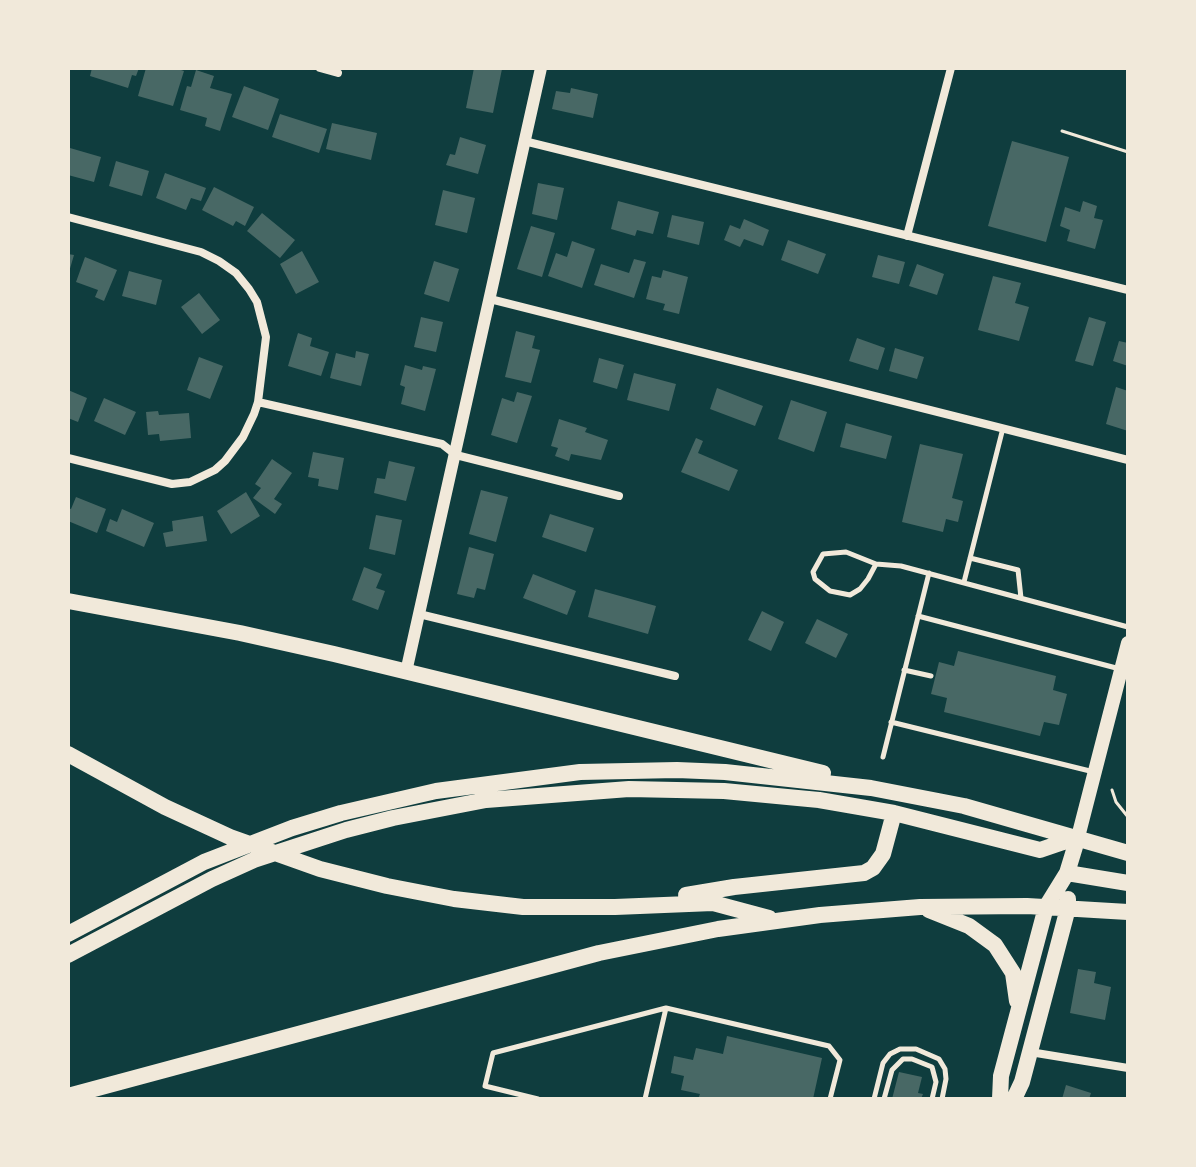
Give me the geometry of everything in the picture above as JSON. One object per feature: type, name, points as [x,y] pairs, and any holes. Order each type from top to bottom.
[{"type":"main road","points":[[68,601],[240,633],[406,672],[917,796],[1078,837],[1128,853]]},
{"type":"main road","points":[[1000,1099],[1001,1076],[1046,907],[1067,873],[1128,643]]},
{"type":"main road","points":[[68,754],[165,807],[230,837],[287,859],[376,884],[454,899],[523,907],[713,903],[737,907],[774,920]]},
{"type":"main road","points":[[68,934],[160,884],[248,843],[341,813],[404,797],[483,783],[580,772],[677,770],[809,780],[917,796]]},
{"type":"main road","points":[[68,955],[201,884],[254,860],[346,830],[439,808],[565,792],[677,789],[771,794],[894,813],[1040,850],[1078,837]]},
{"type":"main road","points":[[615,907],[734,887],[864,873],[873,868],[883,854],[894,813]]},
{"type":"main road","points":[[1067,873],[1128,883]]},
{"type":"main road","points":[[1014,1099],[1022,1082],[1068,908],[1067,873]]},
{"type":"main road","points":[[920,907],[969,926],[995,945],[1013,973],[1018,1012]]},
{"type":"main road","points":[[68,1096],[599,953],[704,931],[774,920],[920,907],[1046,907],[1128,912]]},
{"type":"street","points":[[320,68],[338,73]]},
{"type":"street","points":[[406,672],[541,68]]},
{"type":"street","points":[[907,236],[951,68]]},
{"type":"street","points":[[524,141],[1128,290]]},
{"type":"street","points":[[68,217],[201,252],[219,261],[236,273],[257,302],[266,337],[258,402],[243,437],[225,461],[203,477],[172,484],[68,458]]},
{"type":"street","points":[[490,299],[1128,460]]},
{"type":"street","points":[[258,402],[442,444],[456,455],[619,496]]},
{"type":"street","points":[[419,614],[675,676]]},
{"type":"street","points":[[1030,1052],[1128,1068]]},
{"type":"lane","points":[[964,582],[1003,428]]},
{"type":"lane","points":[[876,564],[860,589],[850,595],[830,591],[815,579],[813,572],[823,554],[846,552],[876,564],[929,573],[1128,627]]},
{"type":"lane","points":[[970,558],[1018,570],[1021,598]]},
{"type":"lane","points":[[883,757],[929,573]]},
{"type":"lane","points":[[918,616],[1121,669]]},
{"type":"lane","points":[[904,670],[931,676]]},
{"type":"lane","points":[[891,722],[1095,773]]},
{"type":"lane","points":[[645,1099],[666,1008]]},
{"type":"lane","points":[[538,1099],[485,1086],[493,1053],[666,1008],[829,1046],[840,1060],[830,1099]]},
{"type":"lane","points":[[874,1099],[879,1074],[890,1054],[900,1049],[916,1049],[939,1059],[945,1069],[942,1099]]},
{"type":"lane","points":[[884,1099],[892,1070],[903,1059],[912,1059],[932,1067],[936,1082],[932,1099]]},
{"type":"path","points":[[1062,131],[1128,152]]},
{"type":"path","points":[[1112,790],[1116,802],[1128,817]]},
{"type":"building","points":[[92,68],[139,68],[136,76],[132,75],[128,88],[90,76]]},
{"type":"building","points":[[146,68],[184,71],[173,106],[138,96]]},
{"type":"building","points":[[474,68],[502,69],[493,113],[466,108]]},
{"type":"building","points":[[196,70],[214,76],[210,88],[232,94],[220,131],[205,126],[207,118],[180,110],[187,86],[191,87]]},
{"type":"building","points":[[244,86],[279,99],[268,130],[232,117]]},
{"type":"building","points":[[571,88],[598,94],[593,118],[552,109],[556,91],[570,93]]},
{"type":"building","points":[[280,114],[327,129],[319,153],[272,137]]},
{"type":"building","points":[[332,123],[377,133],[371,160],[326,149]]},
{"type":"building","points":[[460,137],[486,145],[478,174],[446,165],[450,154],[455,155]]},
{"type":"building","points":[[1012,141],[1069,157],[1046,242],[988,226]]},
{"type":"building","points":[[70,148],[101,157],[94,182],[68,175]]},
{"type":"building","points":[[116,161],[149,171],[142,196],[109,186]]},
{"type":"building","points":[[165,173],[206,188],[201,201],[191,198],[186,210],[156,198]]},
{"type":"building","points":[[538,183],[564,188],[557,220],[532,214]]},
{"type":"building","points":[[214,187],[254,207],[245,226],[236,221],[233,226],[202,210]]},
{"type":"building","points":[[443,190],[475,198],[467,233],[435,225]]},
{"type":"building","points":[[618,201],[659,212],[653,234],[637,230],[635,236],[611,229]]},
{"type":"building","points":[[1083,201],[1097,206],[1094,218],[1103,220],[1095,249],[1067,241],[1070,230],[1060,226],[1065,207],[1080,212]]},
{"type":"building","points":[[262,213],[295,240],[280,258],[247,231]]},
{"type":"building","points":[[672,215],[704,222],[699,245],[667,237]]},
{"type":"building","points":[[744,219],[769,230],[763,246],[744,239],[740,247],[724,240],[730,225],[740,229]]},
{"type":"building","points":[[531,226],[555,233],[542,277],[517,269]]},
{"type":"building","points":[[788,240],[826,254],[818,274],[781,260]]},
{"type":"building","points":[[572,241],[595,249],[582,288],[548,276],[556,253],[567,257]]},
{"type":"building","points":[[302,251],[319,282],[296,294],[280,264]]},
{"type":"building","points":[[68,254],[74,255],[69,272],[68,272]]},
{"type":"building","points":[[878,255],[905,262],[899,284],[872,277]]},
{"type":"building","points":[[85,257],[117,270],[104,301],[95,297],[98,290],[76,282]]},
{"type":"building","points":[[634,259],[646,262],[634,298],[594,285],[601,264],[629,273]]},
{"type":"building","points":[[434,261],[459,269],[449,302],[424,294]]},
{"type":"building","points":[[917,264],[944,274],[937,295],[909,286]]},
{"type":"building","points":[[663,270],[688,277],[679,314],[663,310],[665,304],[646,299],[652,276],[661,278]]},
{"type":"building","points":[[129,271],[162,280],[156,305],[122,296]]},
{"type":"building","points":[[993,276],[1021,283],[1015,303],[1029,307],[1019,341],[978,330]]},
{"type":"building","points":[[199,293],[220,320],[202,334],[181,307]]},
{"type":"building","points":[[421,317],[443,322],[436,352],[414,347]]},
{"type":"building","points":[[1089,317],[1106,322],[1093,366],[1075,361]]},
{"type":"building","points":[[516,331],[535,336],[532,348],[540,350],[531,383],[505,377]]},
{"type":"building","points":[[298,333],[312,338],[310,346],[329,352],[321,376],[288,366]]},
{"type":"building","points":[[857,338],[885,348],[878,370],[849,361]]},
{"type":"building","points":[[1119,341],[1128,343],[1128,366],[1113,361]]},
{"type":"building","points":[[895,348],[924,357],[917,379],[889,371]]},
{"type":"building","points":[[356,351],[369,354],[361,386],[330,378],[336,353],[355,358]]},
{"type":"building","points":[[199,357],[223,366],[210,399],[187,390]]},
{"type":"building","points":[[599,358],[624,365],[617,389],[593,382]]},
{"type":"building","points":[[405,365],[422,370],[423,366],[436,369],[425,411],[401,404],[405,387],[400,385]]},
{"type":"building","points":[[634,373],[676,384],[669,411],[627,400]]},
{"type":"building","points":[[1116,387],[1128,391],[1128,431],[1106,424]]},
{"type":"building","points":[[717,388],[763,406],[755,426],[710,409]]},
{"type":"building","points":[[68,390],[87,398],[78,422],[68,418]]},
{"type":"building","points":[[517,392],[532,396],[517,443],[491,435],[502,398],[514,402]]},
{"type":"building","points":[[104,398],[136,412],[125,435],[94,421]]},
{"type":"building","points":[[791,400],[827,412],[814,452],[778,439]]},
{"type":"building","points":[[158,411],[159,415],[189,413],[191,438],[160,441],[159,434],[148,435],[146,412]]},
{"type":"building","points":[[559,419],[587,428],[585,432],[608,440],[601,460],[571,454],[569,461],[555,456],[558,448],[551,446]]},
{"type":"building","points":[[846,423],[892,436],[886,459],[840,447]]},
{"type":"building","points":[[696,438],[703,441],[698,453],[738,470],[729,491],[681,472]]},
{"type":"building","points":[[920,444],[963,454],[952,498],[963,501],[958,522],[946,519],[943,532],[902,522]]},
{"type":"building","points":[[313,452],[344,458],[338,490],[318,486],[319,479],[308,477]]},
{"type":"building","points":[[272,459],[292,473],[274,499],[282,504],[275,514],[253,498],[261,488],[255,484]]},
{"type":"building","points":[[389,461],[415,467],[406,501],[374,493],[377,478],[385,479]]},
{"type":"building","points":[[481,490],[508,497],[496,542],[469,534]]},
{"type":"building","points":[[246,492],[260,516],[231,534],[217,511]]},
{"type":"building","points":[[76,497],[106,509],[97,533],[68,521],[68,508],[71,509]]},
{"type":"building","points":[[122,509],[154,523],[144,547],[106,531],[110,519],[117,522]]},
{"type":"building","points":[[550,514],[594,528],[586,552],[542,537]]},
{"type":"building","points":[[376,515],[402,520],[395,555],[369,549]]},
{"type":"building","points":[[203,516],[207,541],[166,547],[163,533],[173,531],[172,521]]},
{"type":"building","points":[[469,547],[494,554],[485,590],[477,588],[474,598],[457,594]]},
{"type":"building","points":[[364,567],[382,574],[376,588],[385,591],[378,610],[352,600]]},
{"type":"building","points":[[533,574],[576,591],[567,615],[523,598]]},
{"type":"building","points":[[595,589],[656,606],[648,634],[588,617]]},
{"type":"building","points":[[762,611],[784,622],[771,651],[748,640]]},
{"type":"building","points":[[817,619],[848,634],[836,658],[805,643]]},
{"type":"building","points":[[958,651],[1056,676],[1053,690],[1067,694],[1059,725],[1044,722],[1040,736],[944,712],[947,698],[931,694],[939,662],[954,666]]},
{"type":"building","points":[[1078,969],[1096,972],[1094,983],[1111,987],[1105,1020],[1070,1013]]},
{"type":"building","points":[[727,1036],[822,1058],[813,1099],[698,1099],[700,1094],[681,1090],[684,1076],[671,1073],[674,1056],[693,1060],[696,1048],[723,1054]]},
{"type":"building","points":[[899,1072],[922,1077],[918,1093],[923,1094],[921,1099],[892,1099]]},
{"type":"building","points":[[1066,1085],[1091,1093],[1089,1099],[1062,1099]]}]
